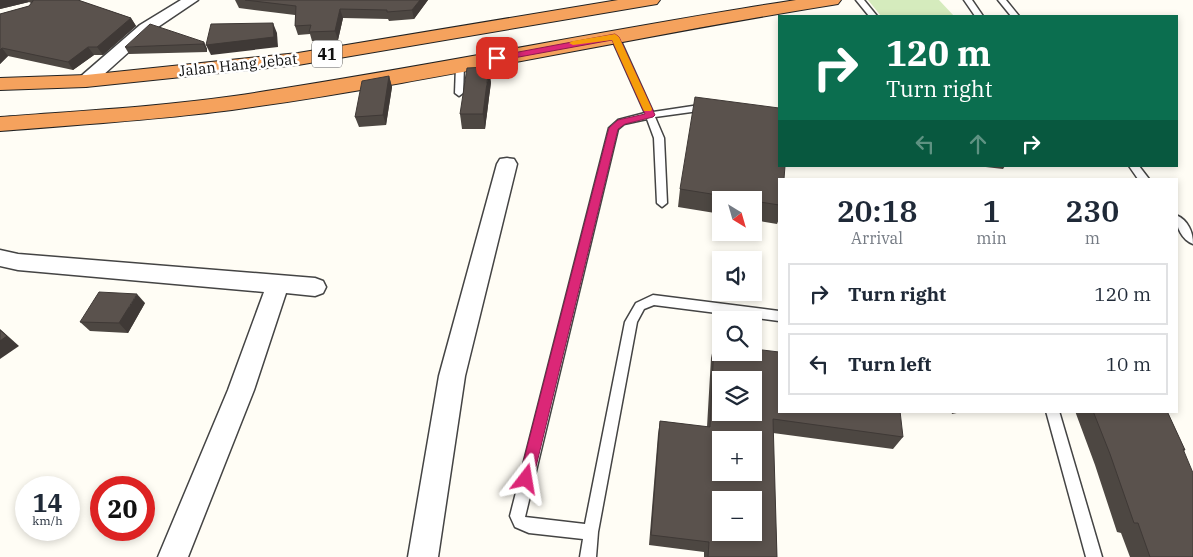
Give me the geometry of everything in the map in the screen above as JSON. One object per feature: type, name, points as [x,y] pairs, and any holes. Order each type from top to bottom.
[{"type":"highway","name":"Jalan Hang Jebat","points":[[0,84],[86,81],[298,59],[651,0]]},
{"type":"highway","points":[[0,124],[154,112],[232,103],[460,66],[573,43],[832,0]]},
{"type":"highway","points":[[297,92],[298,59]]},
{"type":"street","points":[[86,81],[146,28],[191,0]]},
{"type":"street","points":[[423,557],[452,376],[507,164]]},
{"type":"street","points":[[0,258],[18,262],[315,287]]},
{"type":"street","points":[[173,557],[241,390],[278,285]]},
{"type":"lane","points":[[860,0],[871,15]]},
{"type":"lane","points":[[968,0],[978,15]]},
{"type":"lane","points":[[1002,0],[1014,15]]},
{"type":"lane","points":[[615,37],[659,138],[662,203]]},
{"type":"lane","points":[[459,93],[460,66]]},
{"type":"lane","points":[[591,532],[529,526],[520,522],[517,516],[614,128],[622,122],[650,115],[716,106]]},
{"type":"lane","points":[[1135,167],[1143,178]]},
{"type":"lane","points":[[1178,221],[1193,240]]},
{"type":"lane","points":[[588,557],[591,532],[631,322],[640,306],[653,300],[778,316]]},
{"type":"lane","points":[[1053,413],[1094,557]]},
{"type":"green space","points":[[868,0],[939,0],[953,15],[880,15]]},
{"type":"building","points":[[33,0],[78,0],[131,18],[97,47],[88,47],[68,62],[2,48],[0,50],[0,14],[29,6]]},
{"type":"building","points":[[245,0],[420,0],[412,10],[387,12],[387,10],[340,9],[335,31],[309,32],[311,25],[295,26],[296,6]]},
{"type":"building","points":[[273,23],[274,37],[206,45],[211,24]]},
{"type":"building","points":[[150,24],[204,42],[203,44],[125,47]]},
{"type":"building","points":[[489,67],[483,114],[460,114],[467,68]]},
{"type":"building","points":[[389,76],[383,115],[355,117],[362,81]]},
{"type":"building","points":[[695,97],[778,108],[778,167],[785,167],[784,178],[778,178],[778,205],[762,202],[762,191],[712,191],[712,194],[680,189]]},
{"type":"building","points":[[99,292],[137,294],[119,323],[80,322]]},
{"type":"building","points":[[0,330],[7,336],[0,341]]},
{"type":"building","points":[[762,350],[778,352],[778,413],[900,413],[903,437],[773,419],[777,557],[708,557],[709,542],[651,535],[660,421],[710,427],[712,386],[712,421],[762,421],[762,371],[713,371],[713,361],[762,361]]},
{"type":"building","points":[[1094,413],[1168,413],[1193,473],[1193,557],[1150,557],[1138,523],[1134,523]]},
{"type":"slow traffic","points":[[573,43],[615,37],[648,109]]},
{"type":"route","points":[[497,58],[615,37],[650,115],[622,122],[614,128],[526,479]]}]
